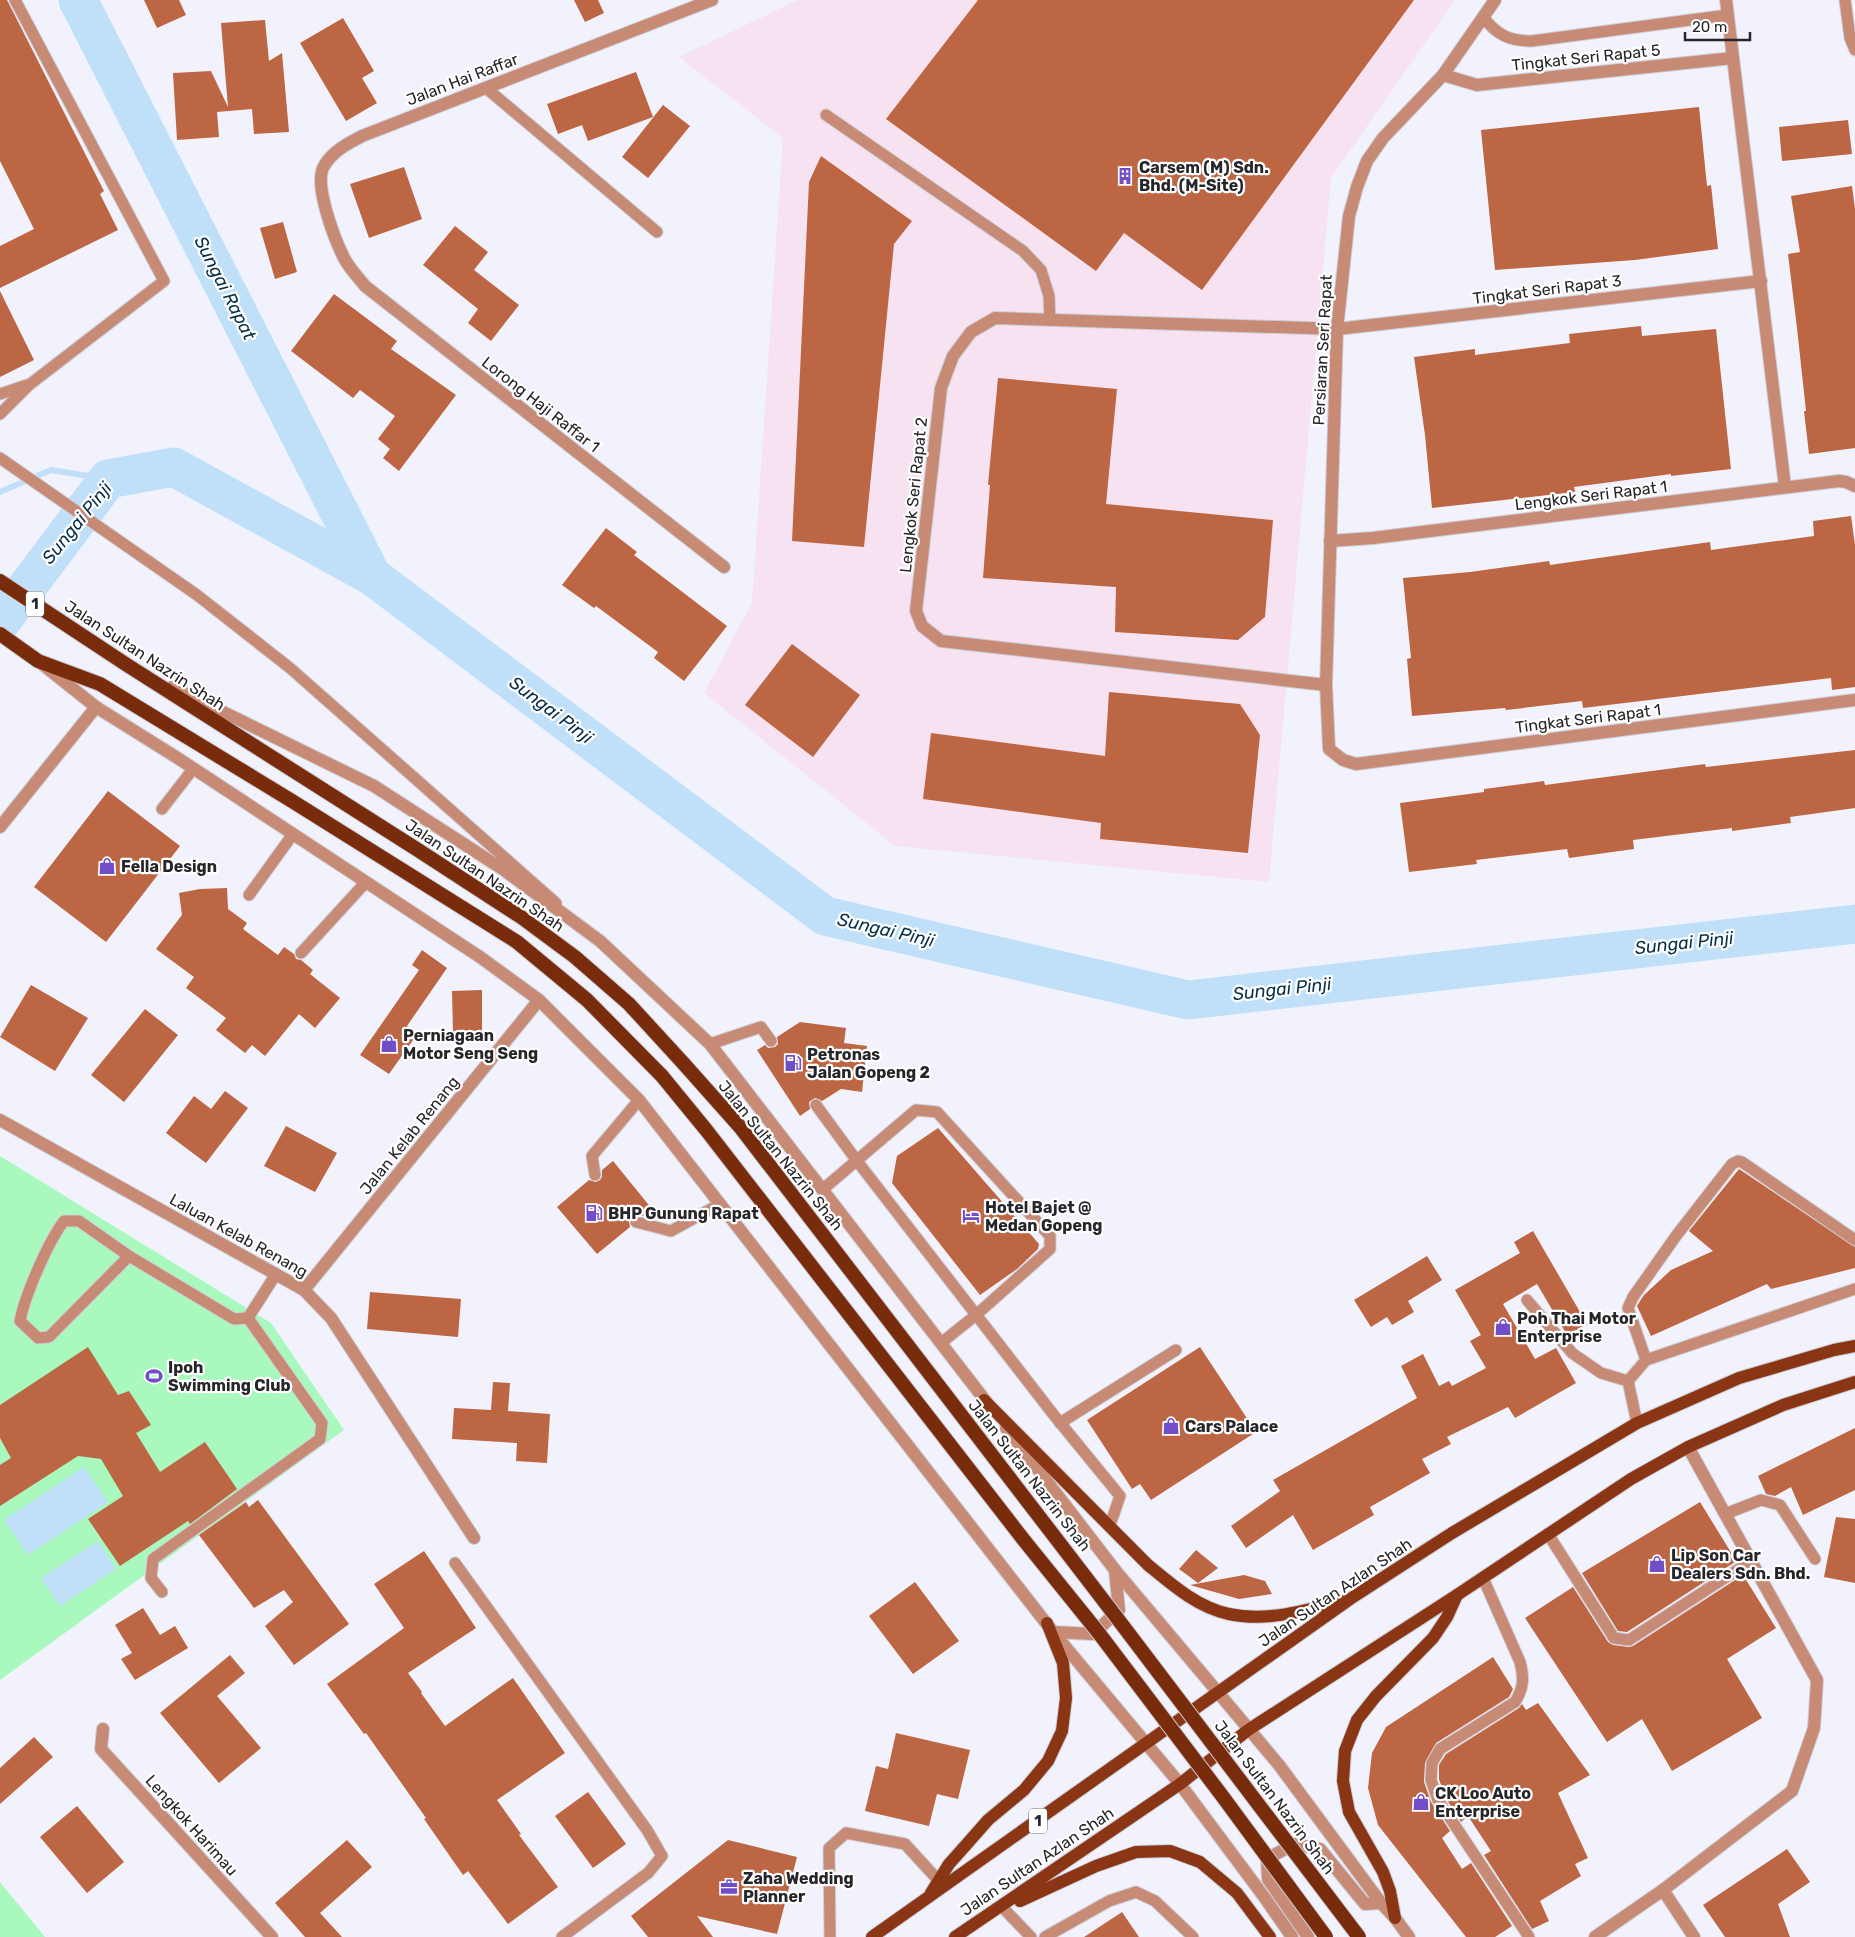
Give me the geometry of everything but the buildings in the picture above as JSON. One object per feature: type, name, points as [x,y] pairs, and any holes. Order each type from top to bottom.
[{"type":"highway","name":"Jalan Sultan Nazrin Shah","points":[[0,581],[127,665],[410,844],[521,917],[575,957],[629,1004],[740,1127],[1111,1610],[1359,1937]]},
{"type":"highway","points":[[0,634],[38,661],[100,684],[292,801],[517,942],[586,1000],[662,1076],[708,1131],[1022,1539],[1098,1632],[1326,1937]]},
{"type":"main road","name":"Jalan Sultan Azlan Shah","points":[[872,1937],[1350,1599],[1452,1533],[1637,1424],[1739,1378],[1834,1350],[1855,1346]]},
{"type":"main road","name":"Jalan Sultan Azlan Shah","points":[[954,1937],[1180,1784],[1248,1730],[1632,1479],[1688,1447],[1783,1405],[1855,1382]]},
{"type":"main road","points":[[984,1400],[1148,1564],[1172,1585],[1196,1601],[1228,1614],[1263,1617],[1300,1612],[1350,1599]]},
{"type":"main road","points":[[1395,1918],[1390,1891],[1383,1872],[1349,1812],[1343,1781],[1345,1751],[1357,1720],[1376,1696],[1433,1638],[1447,1617],[1457,1595]]},
{"type":"main road","points":[[928,1898],[949,1864],[988,1820],[1024,1790],[1048,1761],[1062,1730],[1066,1698],[1062,1663],[1050,1627]]},
{"type":"main road","points":[[973,1924],[1050,1886],[1096,1866],[1136,1852],[1170,1851],[1200,1862],[1237,1893],[1270,1937]]},
{"type":"street","name":"Jalan Hai Raffar","points":[[344,260],[324,204],[320,184],[323,168],[337,149],[362,136],[712,0]]},
{"type":"street","name":"Persiaran Seri Rapat","points":[[1329,749],[1326,685],[1337,329],[1350,216],[1357,187],[1367,161],[1383,138],[1443,75],[1495,0]]},
{"type":"street","points":[[1726,0],[1785,487]]},
{"type":"street","name":"Tingkat Seri Rapat 5","points":[[1443,75],[1468,84],[1477,85],[1733,58]]},
{"type":"street","name":"Lorong Haji Raffar 1","points":[[344,260],[365,286],[392,308],[724,568]]},
{"type":"street","name":"Tingkat Seri Rapat 3","points":[[1337,329],[1760,281]]},
{"type":"street","name":"Lengkok Seri Rapat 2","points":[[1326,685],[941,641],[922,626],[916,611],[941,388],[953,356],[971,332],[995,318],[1337,329]]},
{"type":"street","name":"Lengkok Seri Rapat 1","points":[[1330,541],[1373,538],[1838,481],[1846,482],[1855,487]]},
{"type":"street","points":[[38,661],[96,708],[193,769],[480,957],[539,1000],[639,1100],[1050,1627],[1180,1784],[1292,1937]]},
{"type":"street","name":"1","points":[[127,665],[374,786],[504,870],[600,941],[710,1044],[1115,1570],[1248,1730]]},
{"type":"street","name":"Tingkat Seri Rapat 1","points":[[1329,749],[1343,760],[1356,764],[1855,700]]},
{"type":"street","points":[[0,826],[96,708]]},
{"type":"street","name":"Jalan Kelab Renang","points":[[304,1290],[539,1000]]},
{"type":"street","name":"Laluan Kelab Renang","points":[[0,1120],[304,1290],[331,1318],[474,1538]]},
{"type":"street","points":[[1596,1937],[1663,1890],[1792,1791],[1814,1728],[1818,1680],[1688,1447]]},
{"type":"street","points":[[1050,1627],[1093,1634],[1119,1610],[1115,1570]]},
{"type":"street","name":"Lengkok Harimau","points":[[103,1729],[102,1749],[272,1937]]},
{"type":"street","points":[[1248,1730],[1278,1765],[1381,1903],[1409,1937]]},
{"type":"street","points":[[1308,1937],[1268,1879],[1267,1859],[1294,1844],[1320,1849],[1365,1904],[1381,1903]]},
{"type":"street","points":[[1663,1890],[1694,1937]]},
{"type":"lane","points":[[0,414],[29,385],[164,281],[15,0]]},
{"type":"lane","points":[[1845,0],[1850,38],[1855,50]]},
{"type":"lane","points":[[1483,17],[1493,30],[1516,41],[1532,41],[1728,15]]},
{"type":"lane","points":[[486,88],[657,232]]},
{"type":"lane","points":[[826,115],[1023,251],[1041,270],[1050,296],[1050,320]]},
{"type":"lane","points":[[0,394],[29,385]]},
{"type":"lane","points":[[0,458],[197,596],[290,668],[600,941]]},
{"type":"lane","points":[[162,809],[193,769]]},
{"type":"lane","points":[[249,895],[293,834]]},
{"type":"lane","points":[[301,953],[366,882]]},
{"type":"lane","points":[[710,1044],[761,1026],[771,1041]]},
{"type":"lane","points":[[595,1175],[592,1156],[639,1100]]},
{"type":"lane","points":[[816,1105],[976,1315],[1060,1423],[1120,1496],[1110,1525]]},
{"type":"lane","points":[[822,1190],[916,1110],[937,1112],[1050,1236],[1050,1249],[976,1315],[941,1343]]},
{"type":"lane","points":[[1646,1360],[1628,1308],[1633,1297],[1676,1236],[1732,1164],[1738,1161],[1742,1162],[1855,1240]]},
{"type":"lane","points":[[636,1222],[671,1231],[720,1204]]},
{"type":"lane","points":[[129,1256],[49,1337],[38,1338],[20,1320],[22,1306],[55,1232],[64,1221],[79,1221],[129,1256],[234,1318],[248,1318]]},
{"type":"lane","points":[[248,1318],[276,1274]]},
{"type":"lane","points":[[1628,1381],[1646,1360],[1855,1289]]},
{"type":"lane","points":[[1527,1300],[1572,1353],[1601,1373],[1628,1381]]},
{"type":"lane","points":[[162,1592],[151,1578],[153,1559],[320,1439],[322,1424],[248,1318]]},
{"type":"lane","points":[[1060,1423],[1176,1350]]},
{"type":"lane","points":[[1628,1381],[1637,1424]]},
{"type":"lane","points":[[1725,1514],[1761,1500],[1780,1505],[1815,1559]]},
{"type":"lane","points":[[1548,1534],[1614,1638],[1629,1640],[1751,1561]]},
{"type":"lane","points":[[456,1563],[648,1830],[662,1856],[648,1873],[562,1937]]},
{"type":"lane","points":[[1483,1578],[1520,1662],[1524,1676],[1521,1692],[1515,1702],[1440,1749],[1432,1763],[1431,1780],[1438,1800],[1528,1937]]},
{"type":"lane","points":[[830,1937],[829,1848],[846,1833],[905,1844],[938,1880]]},
{"type":"lane","points":[[1045,1937],[1109,1901],[1136,1892],[1155,1901],[1193,1937]]},
{"type":"lane","points":[[1004,1909],[1031,1937]]},
{"type":"shaded area","points":[[798,0],[1455,0],[1331,178],[1269,882],[895,846],[704,693],[752,603],[783,138],[679,57]]},
{"type":"green space","name":"Ipoh Swimming Club","points":[[0,1156],[271,1323],[344,1430],[0,1680]]},
{"type":"green space","points":[[0,1882],[45,1937],[0,1937]]},
{"type":"water","points":[[84,1467],[108,1502],[28,1555],[4,1520]]},
{"type":"water","points":[[98,1541],[116,1569],[60,1606],[41,1578]]},
{"type":"waterway","name":"Sungai Rapat","points":[[78,0],[372,576]]},
{"type":"waterway","name":"Sungai Pinji","points":[[0,623],[108,479],[174,467],[372,576],[825,916],[1188,1000],[1855,924]]},
{"type":"waterway","points":[[0,492],[51,470],[108,479]]},
{"type":"place","name":"Carsem (M) Sdn. Bhd. (M-Site)","points":[[1125,176]]},
{"type":"place","name":"Fella Design","points":[[107,866]]},
{"type":"place","name":"Perniagaan Motor Seng Seng","points":[[389,1044]]},
{"type":"place","name":"Petronas Jalan Gopeng 2","points":[[793,1063]]},
{"type":"place","name":"BHP Gunung Rapat","points":[[594,1213]]},
{"type":"place","name":"Hotel Bajet @ Medan Gopeng","points":[[971,1216]]},
{"type":"place","name":"Poh Thai Motor Enterprise","points":[[1503,1327]]},
{"type":"place","name":"Ipoh Swimming Club","points":[[154,1376]]},
{"type":"place","name":"Cars Palace","points":[[1171,1426]]},
{"type":"place","name":"Lip Son Car Dealers Sdn. Bhd.","points":[[1657,1564]]},
{"type":"place","name":"CK Loo Auto Enterprise","points":[[1421,1802]]},
{"type":"place","name":"Zaha Wedding Planner","points":[[729,1887]]}]
